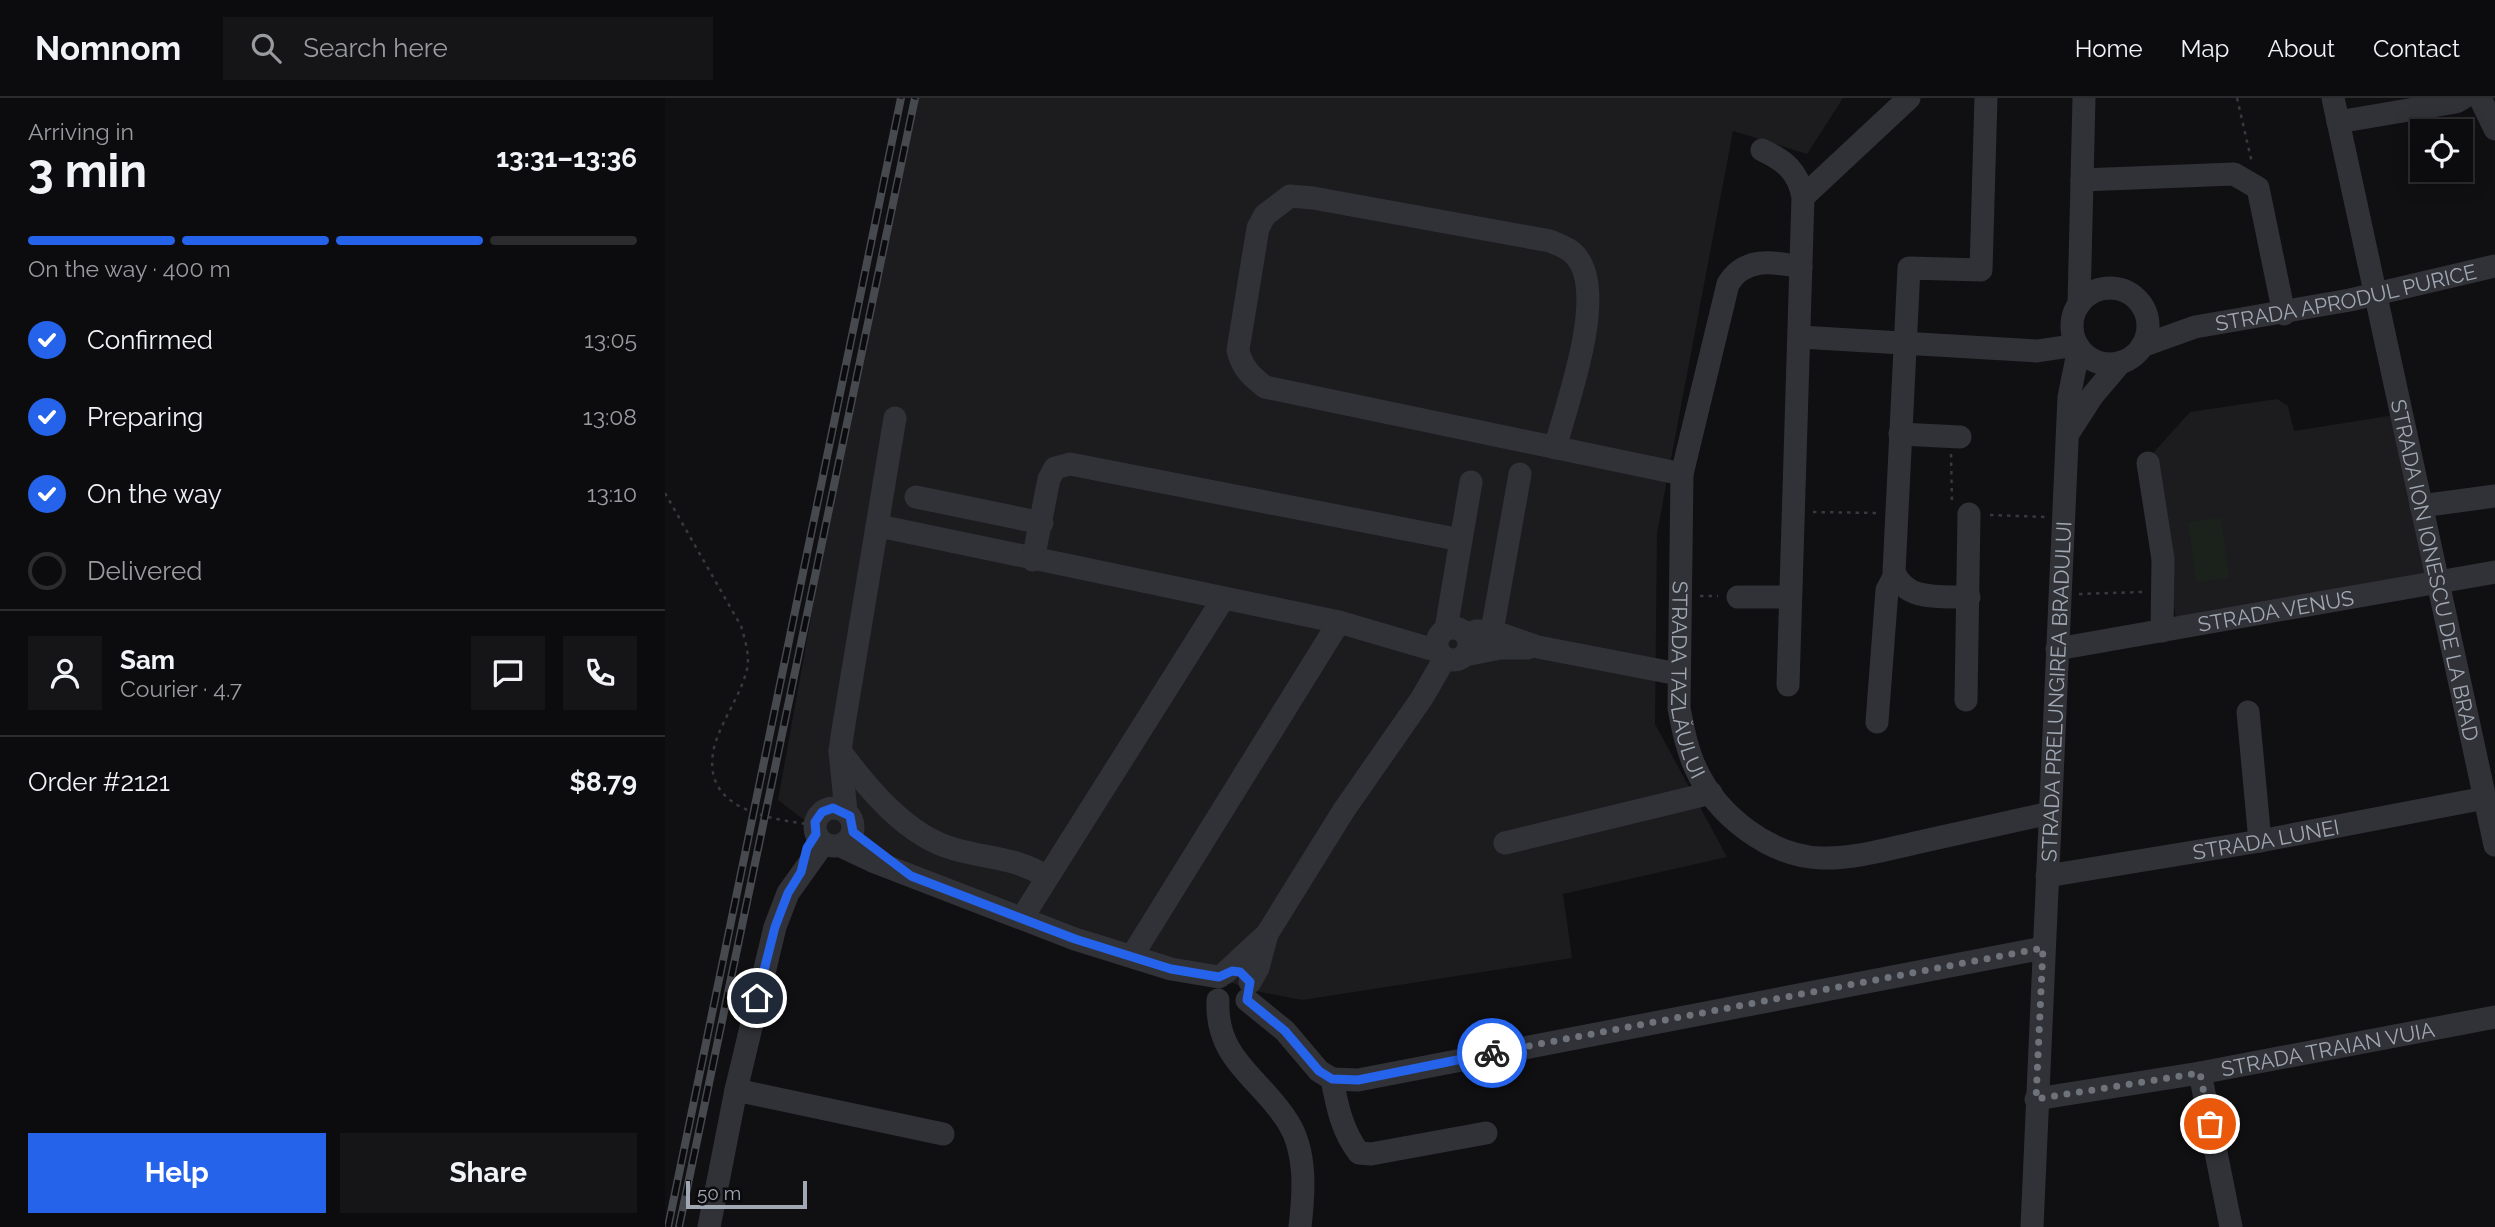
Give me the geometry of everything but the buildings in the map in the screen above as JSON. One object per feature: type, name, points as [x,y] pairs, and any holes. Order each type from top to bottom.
[{"type":"street","points":[[1801,191],[1909,98]]},
{"type":"street","points":[[1969,597],[1908,592],[1899,585],[1895,575],[1896,513],[1909,268],[1981,270],[1986,98]]},
{"type":"street","points":[[2084,98],[2082,251],[2076,310],[2071,327],[2078,347],[2098,362],[2121,362]]},
{"type":"street","name":"STRADA ION IONESCU DE LA BRAD","points":[[2333,98],[2495,845]]},
{"type":"street","points":[[2338,122],[2456,102],[2463,98]]},
{"type":"street","points":[[2480,98],[2495,129]]},
{"type":"street","points":[[1762,150],[1784,161],[1801,191],[1800,337],[1788,685]]},
{"type":"street","points":[[2082,180],[2234,174],[2257,188],[2284,314]]},
{"type":"street","points":[[1555,448],[1586,325],[1590,291],[1579,260],[1569,249],[1550,241],[1313,198],[1290,196],[1265,215],[1258,228],[1238,350],[1240,362],[1250,376],[1265,387],[1555,448],[1682,474]]},
{"type":"street","points":[[2067,435],[2093,395],[2121,362],[2142,346],[2148,325],[2141,304],[2120,289],[2082,251]]},
{"type":"street","name":"STRADA TAZLĂULUI","points":[[1801,267],[1769,262],[1746,265],[1735,272],[1728,284],[1682,474],[1679,708],[1686,745],[1697,771],[1711,793],[1744,828],[1773,847],[1818,858],[1856,856],[2050,813]]},
{"type":"street","name":"STRADA APRODUL PURICE","points":[[2142,346],[2195,327],[2284,314],[2495,266]]},
{"type":"street","points":[[2023,349],[2055,335],[2097,290],[2120,289]]},
{"type":"street","name":"STRADA APRODUL PURICE","points":[[2141,304],[2157,314],[2195,327]]},
{"type":"street","points":[[1800,337],[2050,351],[2078,347]]},
{"type":"street","name":"STRADA PRELUNGIREA BRADULUI","points":[[2032,1227],[2067,435],[2069,397],[2078,347]]},
{"type":"street","points":[[709,1227],[736,1090],[775,927],[788,893],[801,872],[807,848],[832,829],[840,751],[895,418]]},
{"type":"street","points":[[1900,434],[1955,437]]},
{"type":"street","points":[[2148,463],[2163,559],[2162,631]]},
{"type":"street","points":[[1033,560],[1049,479],[1055,468],[1070,464],[1461,540]]},
{"type":"street","points":[[1492,631],[1520,474]]},
{"type":"street","points":[[1300,1227],[1303,1181],[1295,1138],[1280,1111],[1237,1064],[1219,1023],[1230,990],[1258,968],[1267,934],[1344,810],[1422,698],[1451,642],[1454,591],[1471,482]]},
{"type":"street","points":[[2421,506],[2495,496]]},
{"type":"street","points":[[916,497],[1042,523]]},
{"type":"street","points":[[1966,700],[1969,514]]},
{"type":"street","points":[[879,526],[1339,622],[1397,638],[1500,649],[1538,647]]},
{"type":"street","name":"STRADA VENUS","points":[[2057,649],[2495,572]]},
{"type":"street","points":[[1877,722],[1887,590],[1895,575]]},
{"type":"street","points":[[1738,597],[1790,597]]},
{"type":"street","points":[[1022,918],[1223,599]]},
{"type":"street","points":[[1132,956],[1339,622]]},
{"type":"street","points":[[1451,642],[1476,631],[1492,631],[1538,647],[1678,674]]},
{"type":"street","points":[[2248,712],[2260,841]]},
{"type":"street","points":[[840,751],[858,775],[911,827],[953,849],[1000,856],[1031,867],[1047,877]]},
{"type":"street","points":[[1505,843],[1711,793]]},
{"type":"street","name":"STRADA LUNEI","points":[[2047,876],[2260,841],[2485,798]]},
{"type":"street","points":[[832,829],[911,876],[1075,939],[1230,990],[1285,1031],[1319,1071],[1332,1079],[1358,1080],[2043,948]]},
{"type":"street","name":"STRADA TRAIAN VUIA","points":[[2036,1099],[2200,1073],[2495,1017]]},
{"type":"street","points":[[2200,1073],[2231,1227]]},
{"type":"street","points":[[1332,1079],[1338,1112],[1351,1143],[1359,1153],[1371,1154],[1486,1133]]},
{"type":"street","points":[[736,1090],[943,1134]]},
{"type":"path","points":[[2237,98],[2257,188]]},
{"type":"path","points":[[1955,437],[1953,512],[2063,518]]},
{"type":"path","points":[[665,493],[741,626],[747,648],[747,668],[715,744],[712,765],[719,787],[729,799],[753,814],[832,829]]},
{"type":"path","points":[[1792,511],[1896,513]]},
{"type":"path","points":[[2061,575],[2075,575],[2075,590],[2079,594],[2163,591]]},
{"type":"path","points":[[1679,595],[1738,597]]},
{"type":"shaded area","points":[[913,98],[1843,98],[1807,154],[1733,131],[1657,533],[1655,724],[1727,857],[1563,894],[1572,958],[1302,1000],[1255,991],[826,837],[778,800],[823,551]]},
{"type":"shaded area","points":[[2277,399],[2288,406],[2294,431],[2401,414],[2438,583],[2177,628],[2153,453],[2190,412]]},
{"type":"shaded area","points":[[2221,518],[2229,578],[2196,582],[2188,522]]},
{"type":"railway","points":[[668,1227],[901,98]]},
{"type":"railway","points":[[679,1227],[915,98]]},
{"type":"way so far","points":[[1492,1053],[2043,948],[2036,1099],[2200,1073],[2210,1124]]},
{"type":"route","points":[[757,998],[775,927],[788,893],[801,872],[807,848],[816,834],[815,822],[822,812],[833,808],[846,812],[853,821],[853,832],[911,876],[1075,939],[1171,969],[1219,977],[1232,971],[1240,972],[1250,982],[1250,995],[1247,1000],[1285,1031],[1319,1071],[1332,1079],[1358,1080],[1492,1053]]}]
